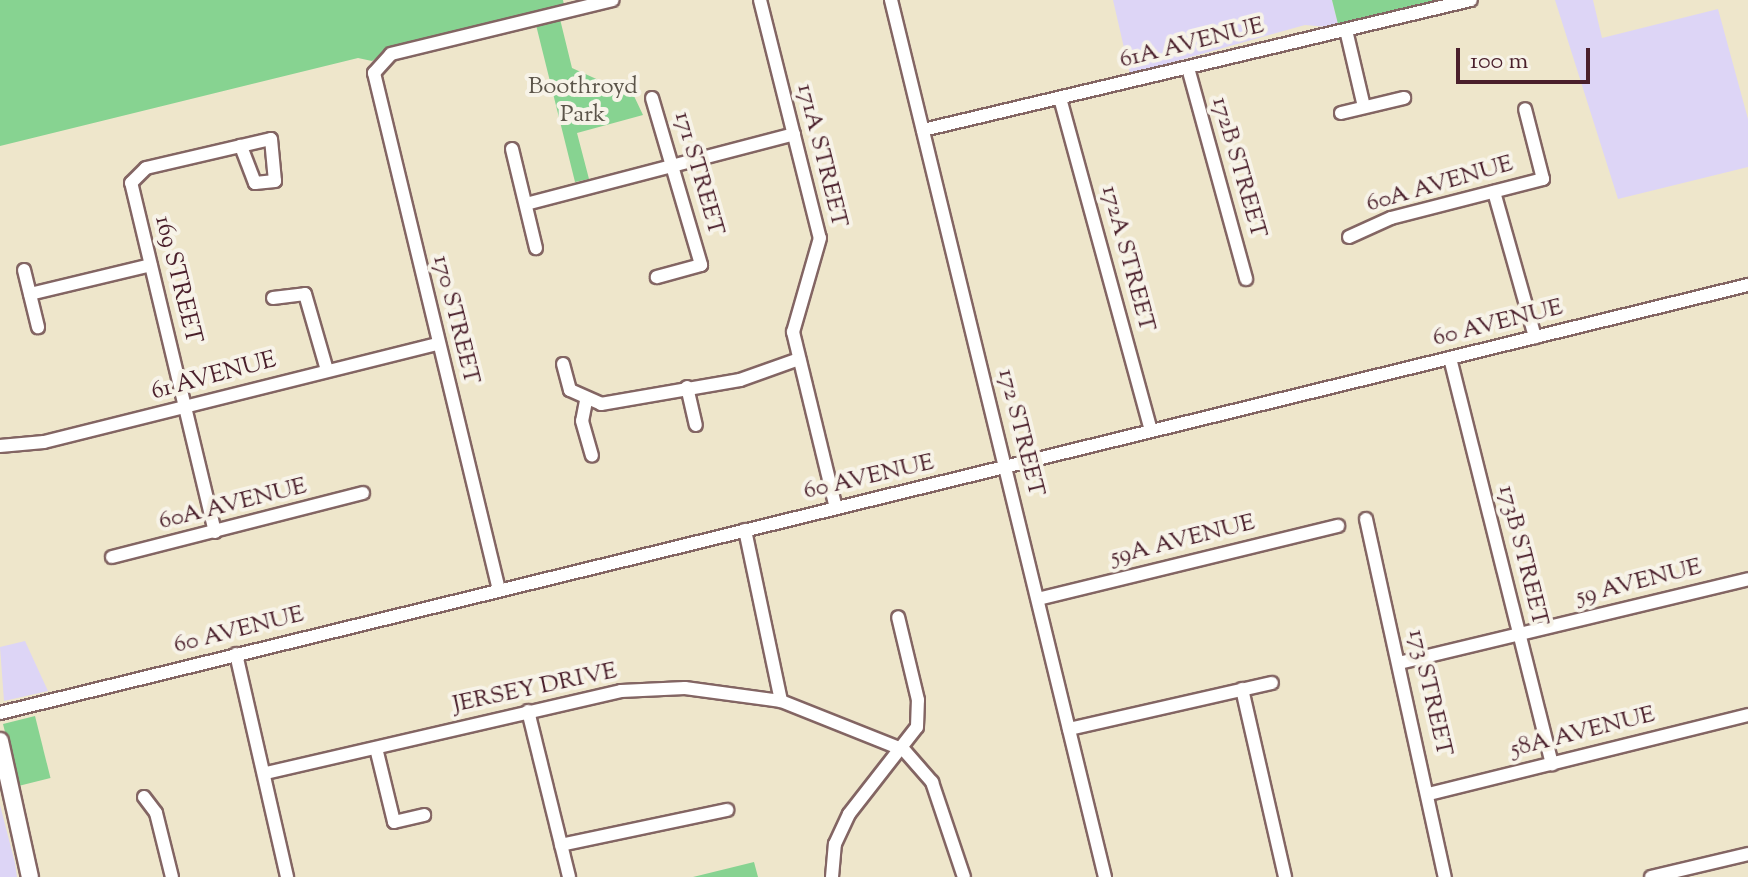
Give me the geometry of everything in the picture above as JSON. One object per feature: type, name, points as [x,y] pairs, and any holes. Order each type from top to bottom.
[{"type":"main road","points":[[0,741],[30,875]]},
{"type":"main road","points":[[0,782],[30,875]]},
{"type":"street","name":"170 STREET","points":[[499,590],[373,85],[380,62],[613,0]]},
{"type":"street","name":"171A STREET","points":[[760,0],[820,238],[796,316],[799,359],[836,508]]},
{"type":"street","name":"172 STREET","points":[[893,0],[1105,877]]},
{"type":"street","name":"61A AVENUE","points":[[923,130],[1471,0]]},
{"type":"street","points":[[1346,30],[1364,107]]},
{"type":"street","name":"172B STREET","points":[[1188,68],[1246,279]]},
{"type":"street","name":"171 STREET","points":[[652,98],[675,163],[701,265],[657,277]]},
{"type":"street","name":"172A STREET","points":[[1060,98],[1151,431]]},
{"type":"street","points":[[1341,113],[1404,98]]},
{"type":"street","name":"60A AVENUE","points":[[1349,237],[1391,218],[1543,179],[1525,109]]},
{"type":"street","points":[[526,204],[794,134]]},
{"type":"street","name":"169 STREET","points":[[215,532],[132,178],[241,146]]},
{"type":"street","points":[[512,149],[536,248]]},
{"type":"street","points":[[1494,192],[1535,337]]},
{"type":"street","points":[[30,294],[151,265]]},
{"type":"street","points":[[24,270],[38,327]]},
{"type":"street","name":"60 AVENUE","points":[[0,713],[1748,285]]},
{"type":"street","points":[[273,298],[305,294],[327,370]]},
{"type":"street","name":"61 AVENUE","points":[[0,446],[185,409],[327,370],[438,344]]},
{"type":"street","name":"173B STREET","points":[[1450,358],[1552,764]]},
{"type":"street","points":[[563,364],[570,390],[586,401],[627,403],[687,387],[740,380],[799,359]]},
{"type":"street","points":[[687,387],[696,425]]},
{"type":"street","points":[[586,401],[582,421],[592,456]]},
{"type":"street","name":"60A AVENUE","points":[[112,557],[363,493]]},
{"type":"street","name":"173 STREET","points":[[1366,519],[1445,877]]},
{"type":"street","name":"59A AVENUE","points":[[1038,599],[1338,526]]},
{"type":"street","points":[[745,530],[781,701]]},
{"type":"street","name":"59 AVENUE","points":[[1399,663],[1748,579]]},
{"type":"street","points":[[832,877],[835,844],[849,814],[904,750],[917,727],[918,700],[898,617]]},
{"type":"street","points":[[236,654],[266,773],[287,877]]},
{"type":"street","points":[[1069,729],[1272,683]]},
{"type":"street","name":"JERSEY DRIVE","points":[[266,773],[528,711],[656,688],[781,701],[904,750],[932,782],[964,877]]},
{"type":"street","points":[[1242,689],[1285,877]]},
{"type":"street","points":[[528,711],[569,877]]},
{"type":"street","name":"58A AVENUE","points":[[1429,794],[1748,715]]},
{"type":"street","points":[[376,748],[394,822],[424,815]]},
{"type":"street","points":[[144,797],[156,813],[172,877]]},
{"type":"street","points":[[561,845],[727,810]]},
{"type":"street","points":[[1651,877],[1748,854]]},
{"type":"shaded area","points":[[1113,0],[1332,0],[1339,28],[1305,25],[1130,74]]},
{"type":"shaded area","points":[[1555,0],[1593,0],[1602,38],[1718,9],[1748,119],[1748,167],[1618,199]]},
{"type":"shaded area","points":[[25,641],[48,691],[4,701],[0,647]]},
{"type":"shaded area","points":[[0,805],[15,863],[17,877],[0,877]]},
{"type":"green space","points":[[0,0],[563,0],[564,5],[390,48],[372,61],[358,58],[0,146]]},
{"type":"green space","points":[[1332,0],[1444,0],[1339,28]]},
{"type":"green space","name":"Boothroyd Park","points":[[560,19],[572,68],[634,96],[643,115],[577,133],[589,179],[575,182],[536,25]]},
{"type":"green space","points":[[35,716],[50,778],[18,786],[3,724]]},
{"type":"green space","points":[[754,862],[758,877],[693,877]]}]
